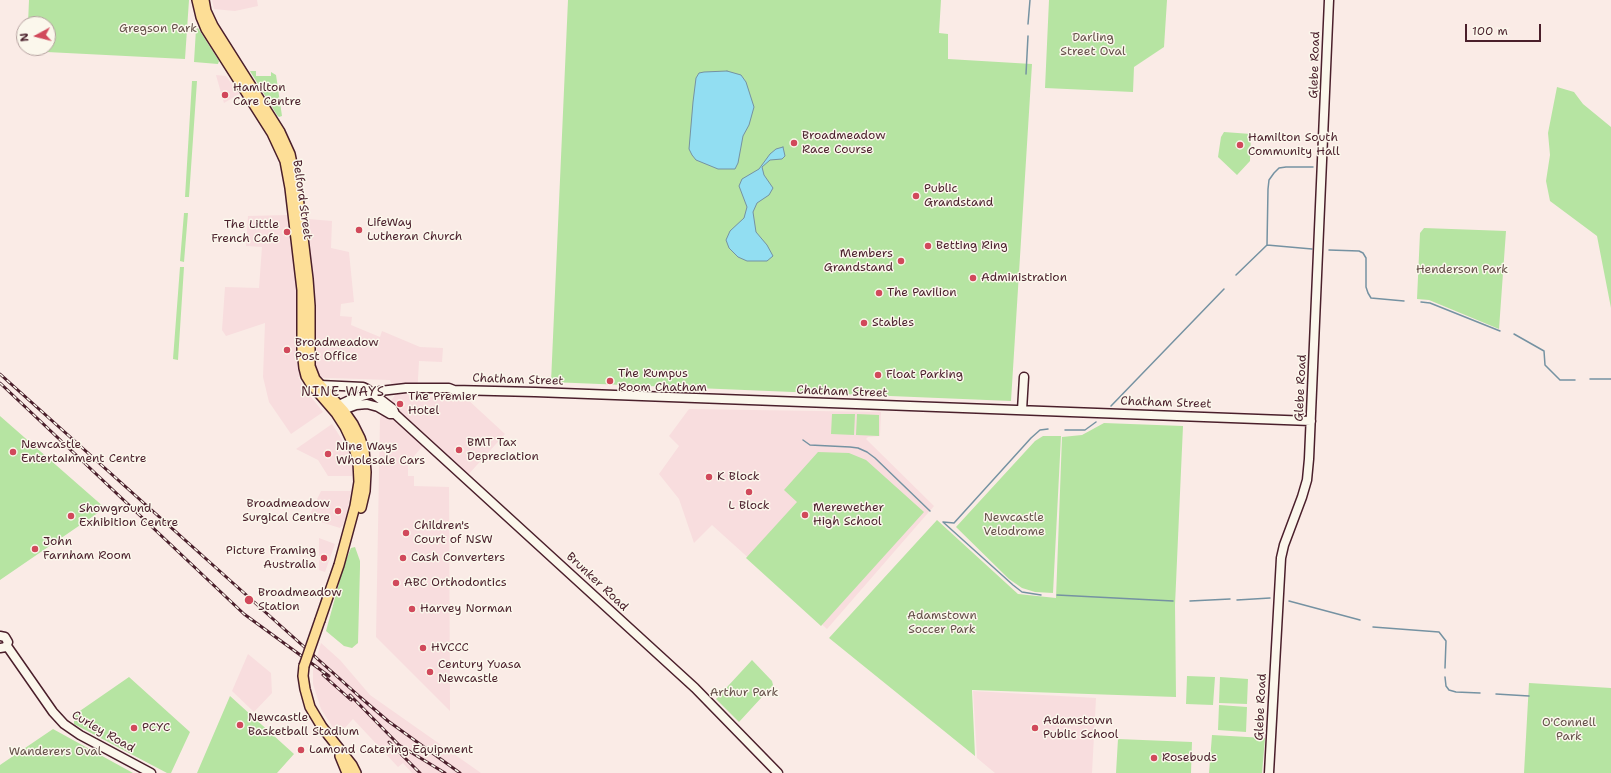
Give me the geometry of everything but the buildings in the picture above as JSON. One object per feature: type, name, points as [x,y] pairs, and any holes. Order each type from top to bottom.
[{"type":"main road","name":"Glebe Road","points":[[1269,773],[1281,558],[1284,545],[1307,480],[1330,0]]},
{"type":"main road","name":"Belford Street","points":[[199,1],[280,132],[290,154],[296,180],[309,284],[311,373],[340,409]]},
{"type":"main road","name":"Belford Street","points":[[199,1],[206,29],[272,133],[285,161],[302,290],[302,350],[304,368],[306,376],[311,384],[340,409]]},
{"type":"main road","points":[[1022,410],[1024,377]]},
{"type":"main road","name":"Chatham Street","points":[[320,385],[360,387],[373,393]]},
{"type":"main road","name":"Chatham Street","points":[[340,409],[358,397],[380,391],[406,388],[449,388],[454,390],[1311,420]]},
{"type":"main road","name":"Brunker Road","points":[[373,393],[393,409],[395,414],[695,688],[778,773]]},
{"type":"main road","name":"Brunker Road","points":[[340,409],[367,404],[378,407],[390,414],[395,414]]},
{"type":"main road","points":[[340,409],[353,444],[359,469],[358,490],[339,565],[304,666],[304,682],[308,701],[313,713],[336,747],[352,765],[356,773]]},
{"type":"main road","name":"Curley Road","points":[[0,636],[4,636],[7,639],[8,643],[3,647],[64,724],[80,735],[151,773]]},
{"type":"main road","points":[[336,747],[347,773]]},
{"type":"shaded area","points":[[212,0],[257,0],[258,6],[235,11],[214,9]]},
{"type":"shaded area","points":[[216,75],[226,76],[239,94],[224,103]]},
{"type":"shaded area","points":[[288,215],[308,219],[332,221],[331,248],[349,252],[354,302],[341,304],[340,316],[352,317],[351,325],[380,337],[382,331],[420,347],[443,348],[442,362],[419,361],[417,396],[466,398],[505,434],[467,476],[428,440],[408,463],[408,476],[414,476],[414,486],[449,487],[450,711],[376,637],[380,418],[395,395],[390,380],[298,377],[307,392],[323,412],[291,434],[269,402],[263,377],[265,323],[226,336],[222,330],[225,287],[259,288],[262,247],[246,246],[248,216]]},
{"type":"shaded area","name":"Merewether High School","points":[[689,409],[881,412],[880,436],[868,437],[866,439],[934,506],[827,629],[712,525],[694,543],[679,499],[659,474],[679,446],[669,436]]},
{"type":"shaded area","name":"Nine Ways Wholesale Cars","points":[[332,424],[348,449],[352,464],[352,476],[328,476],[318,460],[296,449]]},
{"type":"shaded area","points":[[321,491],[351,491],[346,517],[340,528],[308,518]]},
{"type":"shaded area","name":"Picture Framing Australia","points":[[319,538],[335,544],[325,572],[319,570]]},
{"type":"shaded area","points":[[321,643],[340,660],[370,695],[481,773],[412,773],[403,763],[398,767],[353,719],[340,733],[332,726],[321,709],[313,684],[313,670]]},
{"type":"shaded area","points":[[248,654],[271,673],[272,693],[254,712],[232,691]]},
{"type":"shaded area","name":"Adamstown Public School","points":[[973,691],[1096,698],[1092,773],[995,773],[977,758]]},
{"type":"green space","name":"Gregson Park","points":[[29,0],[189,0],[185,59],[56,52],[56,16],[28,16]]},
{"type":"green space","name":"Broadmeadow Race Course","points":[[568,0],[941,0],[939,33],[948,34],[948,59],[1032,64],[1011,401],[551,382]]},
{"type":"green space","name":"Darling Street Oval","points":[[1049,0],[1167,0],[1164,47],[1134,67],[1133,92],[1045,88]]},
{"type":"green space","points":[[198,28],[219,61],[218,64],[194,62],[196,29]]},
{"type":"green space","points":[[250,71],[256,71],[256,76],[271,76],[271,72],[276,75],[282,116],[279,117],[277,115]]},
{"type":"green space","points":[[192,81],[197,81],[189,197],[185,197]]},
{"type":"green space","points":[[1557,87],[1574,92],[1583,104],[1611,127],[1611,308],[1597,236],[1550,201],[1546,181],[1550,155],[1548,133]]},
{"type":"green space","points":[[1224,132],[1251,134],[1250,161],[1237,175],[1218,157],[1221,137]]},
{"type":"green space","points":[[184,213],[188,213],[184,262],[180,261]]},
{"type":"green space","name":"Henderson Park","points":[[1424,228],[1506,231],[1499,329],[1429,300],[1417,299],[1420,233]]},
{"type":"green space","points":[[180,267],[184,267],[178,360],[173,359]]},
{"type":"green space","points":[[832,414],[855,414],[854,435],[831,434]]},
{"type":"green space","points":[[857,414],[879,415],[879,436],[856,435]]},
{"type":"green space","points":[[0,416],[105,508],[0,580]]},
{"type":"green space","name":"Adamstown Soccer Park","points":[[1104,423],[1183,426],[1175,605],[1176,697],[972,690],[975,756],[829,638],[937,520],[1018,594],[1056,598],[1062,437],[1082,435]]},
{"type":"green space","name":"Newcastle Velodrome","points":[[1043,436],[1061,436],[1053,593],[1035,592],[1022,588],[1009,579],[956,527],[1035,441]]},
{"type":"green space","points":[[818,452],[849,453],[866,460],[924,512],[821,626],[746,558],[797,502],[784,490]]},
{"type":"green space","points":[[355,547],[360,561],[358,643],[352,648],[344,646],[326,631],[344,565],[351,548]]},
{"type":"green space","name":"Arthur Park","points":[[752,660],[772,681],[773,685],[739,722],[716,699]]},
{"type":"green space","points":[[1187,676],[1215,677],[1213,705],[1186,704]]},
{"type":"green space","name":"PCYC","points":[[129,677],[190,732],[171,773],[167,773],[74,724],[74,715]]},
{"type":"green space","points":[[1220,677],[1248,679],[1247,704],[1219,703]]},
{"type":"green space","name":"O'Connell Park","points":[[1529,683],[1611,688],[1611,773],[1524,773]]},
{"type":"green space","name":"Newcastle Basketball Stadium","points":[[230,696],[294,754],[277,773],[197,773]]},
{"type":"green space","points":[[1219,705],[1247,707],[1246,732],[1218,730]]},
{"type":"green space","name":"Wanderers Oval","points":[[53,729],[133,773],[0,773],[0,765]]},
{"type":"green space","points":[[1212,735],[1265,738],[1262,773],[1209,773]]},
{"type":"green space","name":"Rosebuds","points":[[1118,739],[1192,742],[1191,773],[1116,773]]},
{"type":"water","points":[[727,71],[741,75],[746,82],[754,107],[749,125],[743,136],[738,163],[735,169],[718,169],[696,160],[689,149],[693,102],[696,78],[699,73]]},
{"type":"water","points":[[783,147],[785,156],[782,159],[770,160],[762,167],[764,175],[773,188],[769,195],[757,203],[753,212],[756,232],[767,245],[773,256],[767,261],[747,261],[738,257],[729,248],[726,240],[730,231],[744,218],[747,207],[739,186],[742,179],[759,169],[770,154],[776,149]]},
{"type":"waterway","points":[[1028,24],[1030,0]]},
{"type":"waterway","points":[[1026,74],[1028,36]]},
{"type":"waterway","points":[[1236,275],[1267,245],[1269,180],[1279,168],[1313,167]]},
{"type":"waterway","points":[[1267,245],[1312,249]]},
{"type":"waterway","points":[[1329,250],[1359,251],[1363,253],[1366,258],[1366,287],[1371,298],[1404,301]]},
{"type":"waterway","points":[[1111,406],[1224,289]]},
{"type":"waterway","points":[[1421,302],[1430,303],[1500,331]]},
{"type":"waterway","points":[[1514,334],[1544,351],[1545,365],[1560,380],[1575,380]]},
{"type":"waterway","points":[[1590,379],[1611,379]]},
{"type":"waterway","points":[[1065,430],[1085,430],[1096,422]]},
{"type":"waterway","points":[[943,522],[954,523],[1031,438],[1040,430],[1048,429]]},
{"type":"waterway","points":[[803,440],[810,445],[850,447],[858,448],[867,452],[930,511]]},
{"type":"waterway","points":[[943,522],[1022,592],[1041,595]]},
{"type":"waterway","points":[[1057,595],[1173,601]]},
{"type":"waterway","points":[[1237,600],[1270,598]]},
{"type":"waterway","points":[[1190,601],[1230,599]]},
{"type":"waterway","points":[[1289,601],[1360,620]]},
{"type":"waterway","points":[[1373,627],[1439,632],[1446,641],[1445,668]]},
{"type":"waterway","points":[[1445,677],[1446,686],[1449,690],[1456,692],[1480,693]]},
{"type":"waterway","points":[[1496,694],[1529,696]]},
{"type":"railway","points":[[0,374],[360,697],[388,721],[460,773]]},
{"type":"railway","points":[[0,383],[244,614],[329,676]]},
{"type":"railway","points":[[323,675],[351,700]]},
{"type":"railway","points":[[350,695],[399,745],[445,773]]},
{"type":"railway","points":[[389,742],[420,773]]},
{"type":"place","name":"Hamilton Care Centre","points":[[225,95]]},
{"type":"place","name":"Broadmeadow Race Course","points":[[794,143]]},
{"type":"place","name":"Hamilton South Community Hall","points":[[1240,145]]},
{"type":"place","name":"Public Grandstand","points":[[916,196]]},
{"type":"place","name":"LifeWay Lutheran Church","points":[[359,230]]},
{"type":"place","name":"The Little French Cafe","points":[[287,232]]},
{"type":"place","name":"Betting Ring","points":[[928,246]]},
{"type":"place","name":"Members Grandstand","points":[[901,261]]},
{"type":"place","name":"Administration","points":[[973,278]]},
{"type":"place","name":"The Pavilion","points":[[879,293]]},
{"type":"place","name":"Stables","points":[[864,323]]},
{"type":"place","name":"Broadmeadow Post Office","points":[[287,350]]},
{"type":"place","name":"Float Parking","points":[[878,375]]},
{"type":"place","name":"The Rumpus Room Chatham","points":[[610,381]]},
{"type":"place","name":"The Premier Hotel","points":[[400,404]]},
{"type":"place","name":"BMT Tax Depreciation","points":[[459,450]]},
{"type":"place","name":"Newcastle Entertainment Centre","points":[[13,452]]},
{"type":"place","name":"Nine Ways Wholesale Cars","points":[[328,454]]},
{"type":"place","name":"K Block","points":[[709,477]]},
{"type":"place","name":"L Block","points":[[749,492]]},
{"type":"place","name":"Broadmeadow Surgical Centre","points":[[338,511]]},
{"type":"place","name":"Merewether High School","points":[[805,515]]},
{"type":"place","name":"Showground Exhibition Centre","points":[[71,516]]},
{"type":"place","name":"Children's Court of NSW","points":[[406,533]]},
{"type":"place","name":"John Farnham Room","points":[[35,549]]},
{"type":"place","name":"Picture Framing Australia","points":[[324,558]]},
{"type":"place","name":"Cash Converters","points":[[403,558]]},
{"type":"place","name":"ABC Orthodontics","points":[[396,583]]},
{"type":"place","name":"Broadmeadow Station","points":[[249,600]]},
{"type":"place","name":"Harvey Norman","points":[[412,609]]},
{"type":"place","name":"HVCCC","points":[[423,648]]},
{"type":"place","name":"Century Yuasa Newcastle","points":[[430,672]]},
{"type":"place","name":"Newcastle Basketball Stadium","points":[[240,725]]},
{"type":"place","name":"PCYC","points":[[134,728]]},
{"type":"place","name":"Adamstown Public School","points":[[1035,728]]},
{"type":"place","name":"Lamond Catering Equipment","points":[[301,750]]},
{"type":"place","name":"Rosebuds","points":[[1154,758]]},
{"type":"district","name":"NINE WAYS","points":[[343,393]]}]
